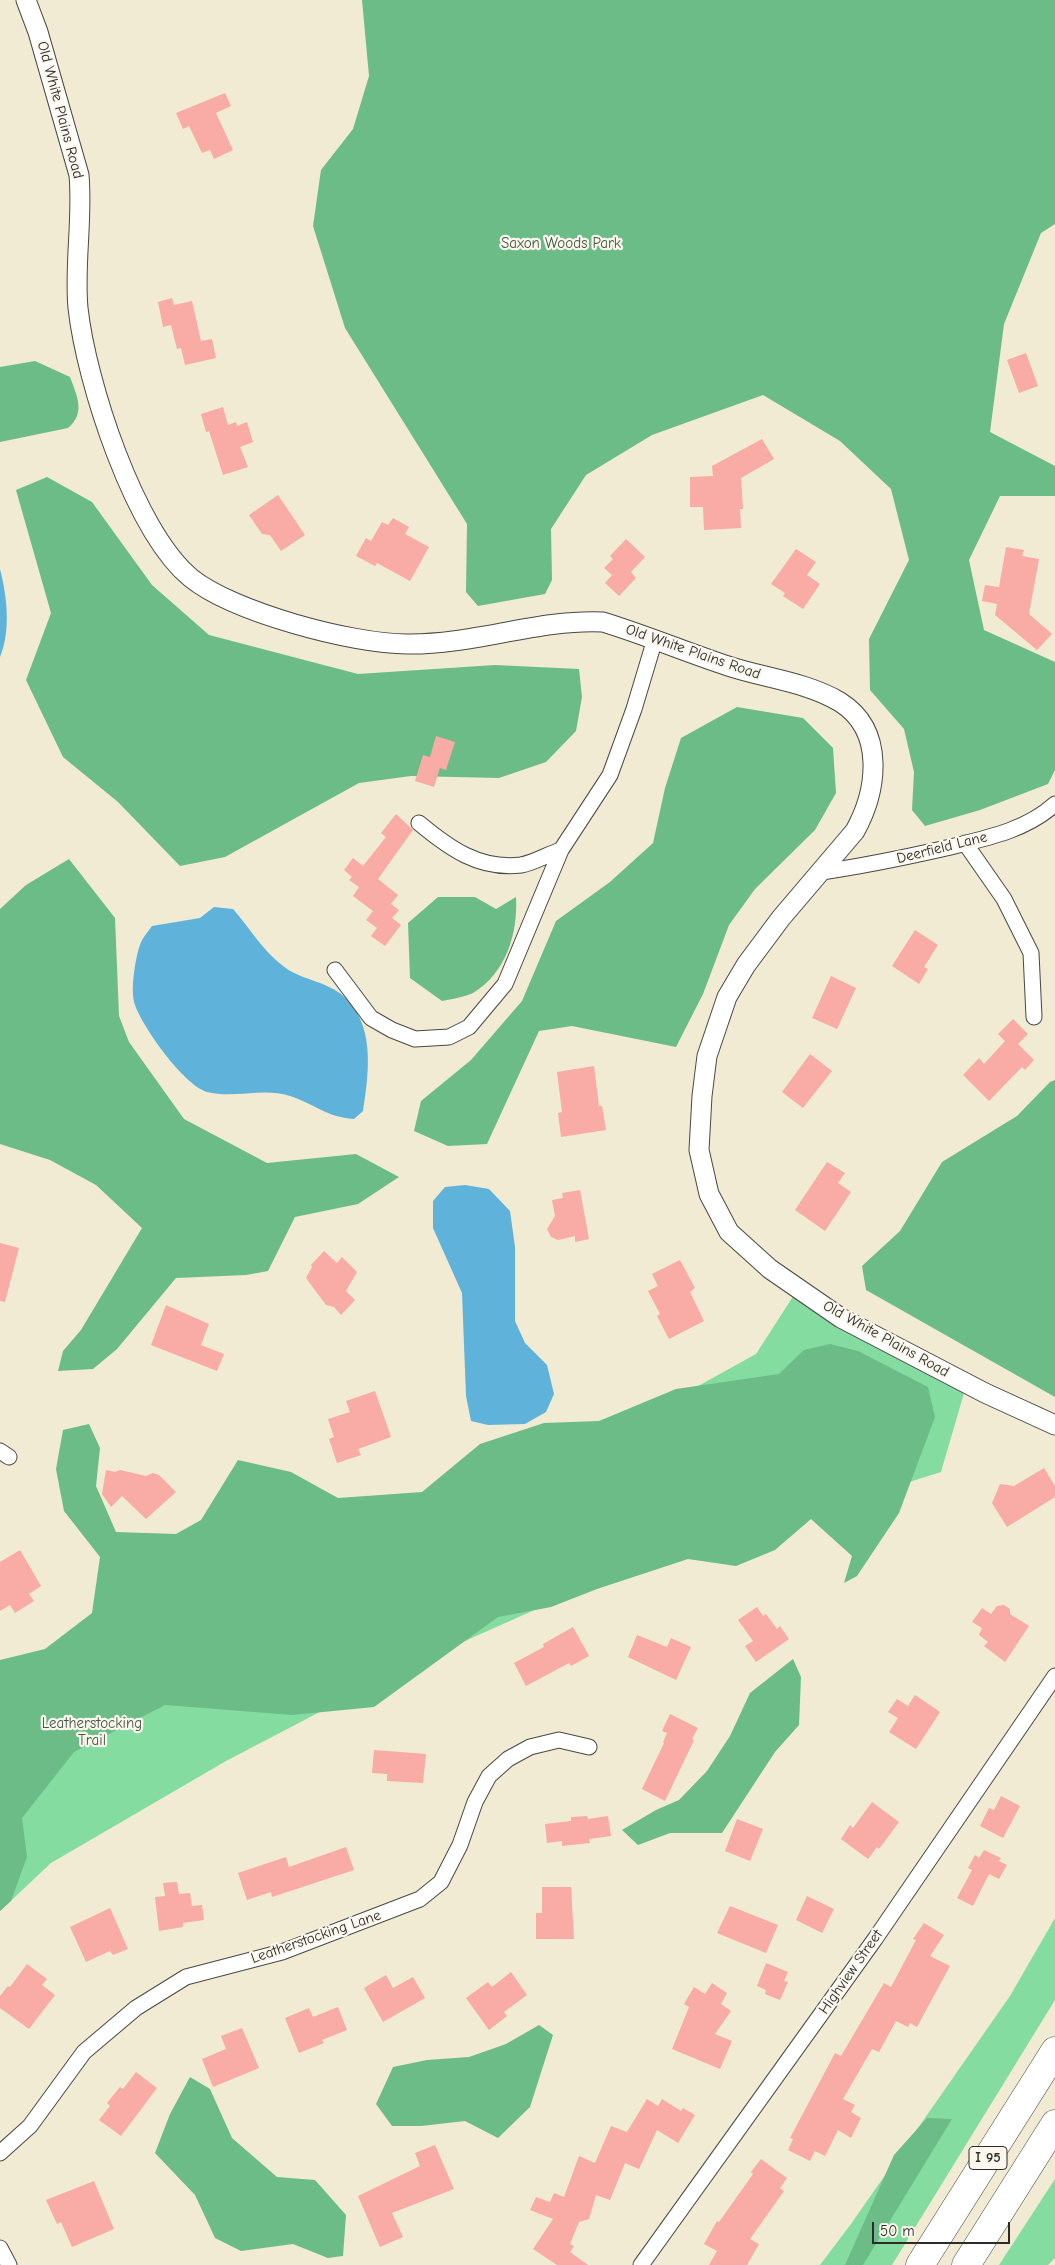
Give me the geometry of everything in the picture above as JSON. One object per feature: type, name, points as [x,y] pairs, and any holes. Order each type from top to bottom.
[{"type":"highway","name":"I 95","points":[[920,2265],[1055,2051]]},
{"type":"highway","name":"I 95","points":[[966,2265],[1055,2124]]},
{"type":"street","name":"Old White Plains Road","points":[[26,0],[46,56],[79,175],[81,196],[78,306],[91,372],[109,433],[158,541],[173,560],[192,578],[234,602],[304,627],[381,642],[407,644],[462,640],[540,625],[581,620],[603,622],[728,666],[809,689],[840,702],[864,727],[872,746],[874,771],[865,813],[855,832],[781,918],[746,965],[726,997],[708,1056],[702,1096],[699,1150],[709,1194],[729,1232],[770,1269],[841,1318],[1055,1426]]},
{"type":"street","points":[[335,970],[371,1018],[392,1030],[415,1039],[449,1038],[469,1027],[505,984],[561,850],[610,775],[634,710],[655,639]]},
{"type":"street","name":"Deerfield Lane","points":[[822,872],[885,862],[1013,830],[1043,815],[1055,804]]},
{"type":"street","points":[[419,823],[439,840],[470,859],[491,865],[522,865],[561,850]]},
{"type":"street","points":[[966,843],[1004,899],[1031,953],[1034,1017]]},
{"type":"street","name":"Highview Street","points":[[641,2265],[875,1938],[1055,1676]]},
{"type":"street","name":"Leatherstocking Lane","points":[[0,2153],[30,2126],[84,2052],[136,2008],[186,1977],[282,1952],[420,1899],[441,1882],[460,1845],[475,1802],[490,1776],[508,1758],[530,1747],[558,1740],[589,1747]]},
{"type":"street","points":[[0,2248],[9,2265]]},
{"type":"green space","name":"Saxon Woods Park","points":[[362,0],[1055,0],[1055,224],[1041,233],[1004,324],[990,432],[1055,466],[1055,496],[1000,496],[969,560],[984,630],[1055,662],[1055,770],[1048,784],[980,810],[925,826],[912,810],[914,772],[904,729],[870,690],[869,639],[909,560],[891,489],[840,441],[763,395],[652,435],[586,475],[551,529],[552,580],[545,594],[478,606],[466,592],[467,524],[345,328],[313,226],[321,170],[353,129],[369,76]]},
{"type":"green space","points":[[35,361],[70,377],[77,398],[77,416],[68,428],[0,442],[0,367]]},
{"type":"green space","points":[[47,477],[92,502],[152,585],[209,635],[358,674],[495,665],[579,669],[582,697],[576,731],[546,762],[499,778],[411,776],[359,783],[225,857],[180,866],[118,802],[63,757],[26,680],[51,613],[16,490]]},
{"type":"green space","points":[[737,707],[803,718],[833,748],[836,793],[815,830],[755,889],[729,925],[703,994],[676,1047],[572,1026],[539,1031],[487,1144],[448,1146],[414,1131],[421,1101],[471,1060],[522,1001],[556,921],[610,882],[653,843],[665,788],[681,738]]},
{"type":"green space","points":[[69,859],[115,918],[119,1016],[129,1042],[184,1119],[267,1163],[356,1154],[399,1177],[358,1204],[295,1217],[268,1271],[246,1275],[176,1278],[117,1349],[93,1369],[58,1371],[63,1351],[81,1330],[142,1228],[96,1185],[50,1160],[0,1144],[0,909],[26,885]]},
{"type":"green space","points":[[438,897],[475,897],[496,909],[516,897],[515,925],[508,951],[502,964],[484,985],[473,993],[442,1001],[410,978],[408,923]]},
{"type":"green space","points":[[1055,1080],[1055,1397],[866,1290],[862,1266],[900,1231],[942,1162],[1017,1116],[1050,1082]]},
{"type":"green space","name":"Leatherstocking Trail","points":[[794,1295],[836,1325],[964,1393],[941,1472],[611,1576],[402,1669],[226,1761],[51,1863],[0,1911],[0,1675],[662,1406],[756,1354]]},
{"type":"green space","name":"Leatherstocking Trail","points":[[830,1344],[858,1351],[928,1387],[935,1417],[899,1513],[857,1576],[844,1583],[852,1556],[811,1519],[775,1550],[736,1566],[688,1559],[597,1589],[551,1607],[498,1617],[374,1707],[292,1715],[165,1705],[74,1752],[22,1818],[27,1857],[11,1901],[0,1911],[0,1660],[45,1649],[92,1613],[100,1557],[64,1511],[56,1469],[63,1430],[89,1424],[100,1448],[96,1486],[116,1532],[176,1534],[201,1520],[238,1460],[291,1472],[338,1498],[422,1492],[480,1444],[544,1423],[599,1421],[676,1389],[779,1374],[804,1350]]},
{"type":"green space","points":[[793,1659],[801,1677],[799,1725],[775,1752],[722,1833],[670,1833],[638,1845],[622,1830],[656,1810],[679,1800],[707,1771],[730,1736],[750,1693]]},
{"type":"green space","points":[[1055,1918],[1055,2000],[892,2265],[820,2265],[851,2224],[1010,1996]]},
{"type":"green space","points":[[539,2025],[553,2035],[530,2107],[498,2138],[465,2121],[421,2126],[392,2126],[376,2104],[393,2067],[427,2060],[469,2057],[506,2044]]},
{"type":"green space","points":[[190,2077],[210,2089],[232,2138],[277,2177],[315,2180],[346,2215],[343,2256],[328,2258],[293,2244],[241,2251],[215,2238],[195,2195],[155,2153],[170,2114]]},
{"type":"green space","points":[[927,2118],[952,2119],[863,2265],[845,2265],[894,2155]]},
{"type":"green space","points":[[1055,2179],[1055,2258],[1048,2265],[999,2265]]},
{"type":"water","points":[[0,569],[7,625],[0,657]]},
{"type":"water","points":[[214,907],[233,909],[262,946],[283,966],[296,974],[327,986],[341,994],[352,1005],[365,1033],[368,1064],[363,1111],[354,1119],[336,1116],[299,1099],[280,1094],[217,1094],[207,1092],[187,1079],[155,1041],[139,1015],[133,992],[136,958],[141,942],[152,926],[200,918]]},
{"type":"water","points":[[465,1185],[489,1189],[510,1211],[515,1247],[515,1321],[525,1343],[547,1365],[554,1394],[546,1412],[525,1424],[488,1425],[471,1421],[466,1396],[462,1293],[433,1228],[433,1201],[445,1187]]},
{"type":"building","points":[[225,93],[231,106],[216,113],[233,150],[214,159],[210,150],[202,153],[189,126],[183,129],[176,113]]},
{"type":"building","points":[[172,298],[174,305],[192,301],[201,341],[212,339],[216,358],[185,365],[181,348],[177,349],[171,325],[163,327],[158,302]]},
{"type":"building","points":[[1026,353],[1038,386],[1019,393],[1007,360]]},
{"type":"building","points":[[223,407],[228,425],[236,422],[237,426],[247,422],[253,442],[240,447],[248,467],[223,475],[209,431],[206,432],[201,414]]},
{"type":"building","points":[[762,439],[774,459],[741,478],[743,509],[740,509],[741,528],[704,530],[703,507],[690,507],[690,477],[713,476],[712,466]]},
{"type":"building","points":[[278,495],[305,535],[281,551],[270,535],[262,534],[249,515]]},
{"type":"building","points":[[393,518],[409,527],[405,534],[429,547],[410,581],[377,563],[375,566],[356,556],[366,538],[371,541],[382,522],[388,525]]},
{"type":"building","points":[[626,539],[645,557],[631,572],[636,578],[619,596],[605,583],[612,575],[604,568],[613,559],[610,556]]},
{"type":"building","points":[[1006,547],[1024,550],[1022,556],[1039,559],[1029,614],[1052,634],[1037,650],[995,615],[997,604],[982,601],[985,585],[999,587]]},
{"type":"building","points":[[796,549],[816,562],[807,575],[820,584],[803,609],[783,596],[785,593],[771,584]]},
{"type":"building","points":[[436,736],[455,742],[446,770],[440,768],[434,787],[415,781],[423,755],[430,757]]},
{"type":"building","points":[[396,814],[413,830],[378,879],[398,895],[391,904],[399,910],[392,918],[401,925],[385,946],[371,936],[377,928],[366,920],[373,911],[353,896],[359,887],[349,880],[352,877],[344,870],[353,858],[363,866],[386,837],[381,833]]},
{"type":"building","points":[[915,930],[938,945],[924,967],[928,969],[919,984],[892,966]]},
{"type":"building","points":[[831,976],[856,988],[837,1029],[812,1018]]},
{"type":"building","points":[[1013,1019],[1028,1034],[1018,1044],[1034,1060],[1025,1070],[1022,1067],[989,1101],[963,1075],[979,1058],[984,1064],[1005,1041],[998,1034]]},
{"type":"building","points":[[810,1054],[832,1071],[803,1108],[782,1092]]},
{"type":"building","points":[[594,1066],[599,1106],[602,1106],[606,1130],[561,1137],[558,1113],[562,1112],[557,1072]]},
{"type":"building","points":[[827,1162],[845,1173],[838,1183],[851,1192],[825,1231],[795,1210]]},
{"type":"building","points":[[580,1190],[589,1239],[575,1242],[575,1236],[558,1240],[551,1237],[547,1229],[555,1216],[552,1200],[563,1198],[562,1193]]},
{"type":"building","points":[[0,1243],[19,1248],[5,1302],[0,1301]]},
{"type":"building","points":[[324,1251],[337,1263],[342,1257],[357,1272],[346,1291],[355,1300],[341,1315],[334,1307],[326,1305],[306,1278],[312,1267],[311,1265]]},
{"type":"building","points":[[680,1260],[695,1288],[690,1292],[704,1321],[669,1339],[657,1316],[660,1314],[648,1291],[658,1286],[652,1274]]},
{"type":"building","points":[[166,1305],[209,1324],[201,1345],[224,1354],[217,1371],[151,1345]]},
{"type":"building","points":[[375,1391],[391,1437],[358,1449],[361,1455],[337,1463],[329,1439],[334,1437],[328,1419],[350,1412],[346,1401]]},
{"type":"building","points":[[1044,1468],[1055,1486],[1055,1497],[1007,1527],[992,1503],[1000,1484],[1014,1486]]},
{"type":"building","points":[[106,1470],[115,1472],[120,1470],[146,1476],[153,1473],[159,1475],[176,1492],[146,1519],[122,1496],[111,1507],[102,1494]]},
{"type":"building","points":[[20,1550],[41,1586],[29,1594],[34,1601],[15,1613],[10,1605],[0,1611],[0,1562]]},
{"type":"building","points":[[1004,1605],[1010,1609],[1010,1614],[1029,1626],[1005,1662],[984,1646],[988,1642],[979,1635],[982,1628],[972,1622],[982,1608],[991,1614],[997,1606]]},
{"type":"building","points":[[757,1607],[763,1616],[766,1614],[777,1629],[780,1626],[789,1639],[756,1662],[745,1646],[753,1641],[738,1620]]},
{"type":"building","points":[[573,1627],[589,1656],[571,1666],[569,1663],[526,1686],[514,1663],[544,1647],[543,1644]]},
{"type":"building","points":[[637,1635],[667,1647],[671,1638],[691,1647],[676,1680],[628,1657]]},
{"type":"building","points":[[915,1695],[940,1712],[916,1749],[889,1732],[898,1718],[888,1712],[897,1699],[908,1706]]},
{"type":"building","points":[[670,1714],[698,1728],[665,1801],[642,1789],[664,1743],[667,1733],[662,1731]]},
{"type":"building","points":[[374,1750],[426,1754],[423,1783],[387,1781],[387,1774],[372,1773]]},
{"type":"building","points":[[1001,1796],[1020,1806],[1003,1838],[980,1826],[989,1808],[994,1810]]},
{"type":"building","points":[[872,1802],[899,1822],[879,1849],[877,1847],[868,1859],[841,1839],[850,1825],[853,1828]]},
{"type":"building","points":[[587,1816],[588,1819],[608,1816],[611,1836],[589,1839],[590,1843],[562,1846],[562,1841],[547,1843],[545,1824],[571,1821],[571,1817]]},
{"type":"building","points":[[737,1819],[763,1829],[750,1861],[725,1851]]},
{"type":"building","points":[[346,1847],[354,1870],[272,1897],[271,1892],[247,1900],[238,1873],[286,1857],[289,1867]]},
{"type":"building","points":[[984,1850],[1001,1858],[999,1861],[1007,1865],[999,1879],[989,1874],[973,1906],[957,1898],[972,1870],[968,1868],[975,1855],[979,1858]]},
{"type":"building","points":[[177,1882],[179,1894],[190,1893],[192,1906],[202,1905],[204,1920],[183,1923],[183,1927],[159,1931],[155,1897],[165,1896],[163,1883]]},
{"type":"building","points":[[542,1887],[571,1887],[574,1939],[536,1939],[536,1913],[542,1913]]},
{"type":"building","points":[[807,1896],[834,1909],[822,1933],[796,1920]]},
{"type":"building","points":[[730,1906],[778,1925],[766,1953],[717,1933]]},
{"type":"building","points":[[110,1908],[128,1949],[113,1955],[110,1951],[86,1962],[70,1927]]},
{"type":"building","points":[[924,1923],[944,1935],[930,1956],[950,1966],[917,2027],[910,2023],[908,2027],[896,2021],[879,2052],[872,2049],[843,2099],[855,2105],[851,2112],[861,2118],[851,2138],[838,2130],[825,2156],[815,2151],[810,2161],[788,2150],[793,2139],[790,2138],[835,2053],[841,2056],[884,1983],[891,1987],[916,1940],[913,1939]]},
{"type":"building","points":[[766,1963],[788,1972],[784,1981],[788,1982],[780,2000],[765,1994],[766,1990],[757,1986]]},
{"type":"building","points":[[27,1964],[47,1979],[42,1985],[55,1995],[29,2029],[0,2008],[0,1996],[8,1986],[10,1987]]},
{"type":"building","points":[[511,1972],[527,1995],[504,2012],[507,2016],[489,2030],[466,1998],[488,1982],[492,1987]]},
{"type":"building","points":[[386,1975],[393,1988],[413,1977],[425,1998],[383,2022],[364,1988]]},
{"type":"building","points":[[712,1983],[727,1993],[721,2004],[731,2011],[715,2034],[732,2041],[720,2069],[672,2049],[689,2007],[684,2004],[694,1987],[705,1994]]},
{"type":"building","points":[[338,2007],[347,2030],[322,2040],[324,2043],[299,2053],[285,2018],[309,2008],[313,2017]]},
{"type":"building","points":[[242,2028],[259,2068],[213,2087],[202,2059],[226,2049],[221,2036]]},
{"type":"building","points":[[136,2072],[157,2088],[121,2136],[99,2120],[110,2106],[107,2103],[120,2087],[123,2089]]},
{"type":"building","points":[[647,2099],[658,2106],[662,2099],[681,2111],[683,2108],[695,2115],[678,2143],[657,2130],[639,2169],[625,2163],[610,2200],[596,2195],[589,2219],[579,2222],[570,2244],[574,2246],[570,2252],[588,2265],[557,2265],[533,2249],[553,2219],[530,2210],[536,2197],[550,2202],[554,2193],[564,2197],[579,2156],[595,2163],[611,2126],[627,2132]]},
{"type":"building","points":[[435,2145],[454,2189],[392,2213],[403,2237],[380,2247],[358,2196],[420,2166],[415,2153]]},
{"type":"building","points":[[761,2159],[787,2178],[780,2188],[784,2191],[750,2239],[759,2244],[747,2265],[709,2265],[717,2251],[704,2244],[717,2221],[719,2222],[753,2174],[751,2172]]},
{"type":"building","points":[[94,2181],[114,2229],[72,2247],[61,2222],[57,2224],[46,2200]]}]
